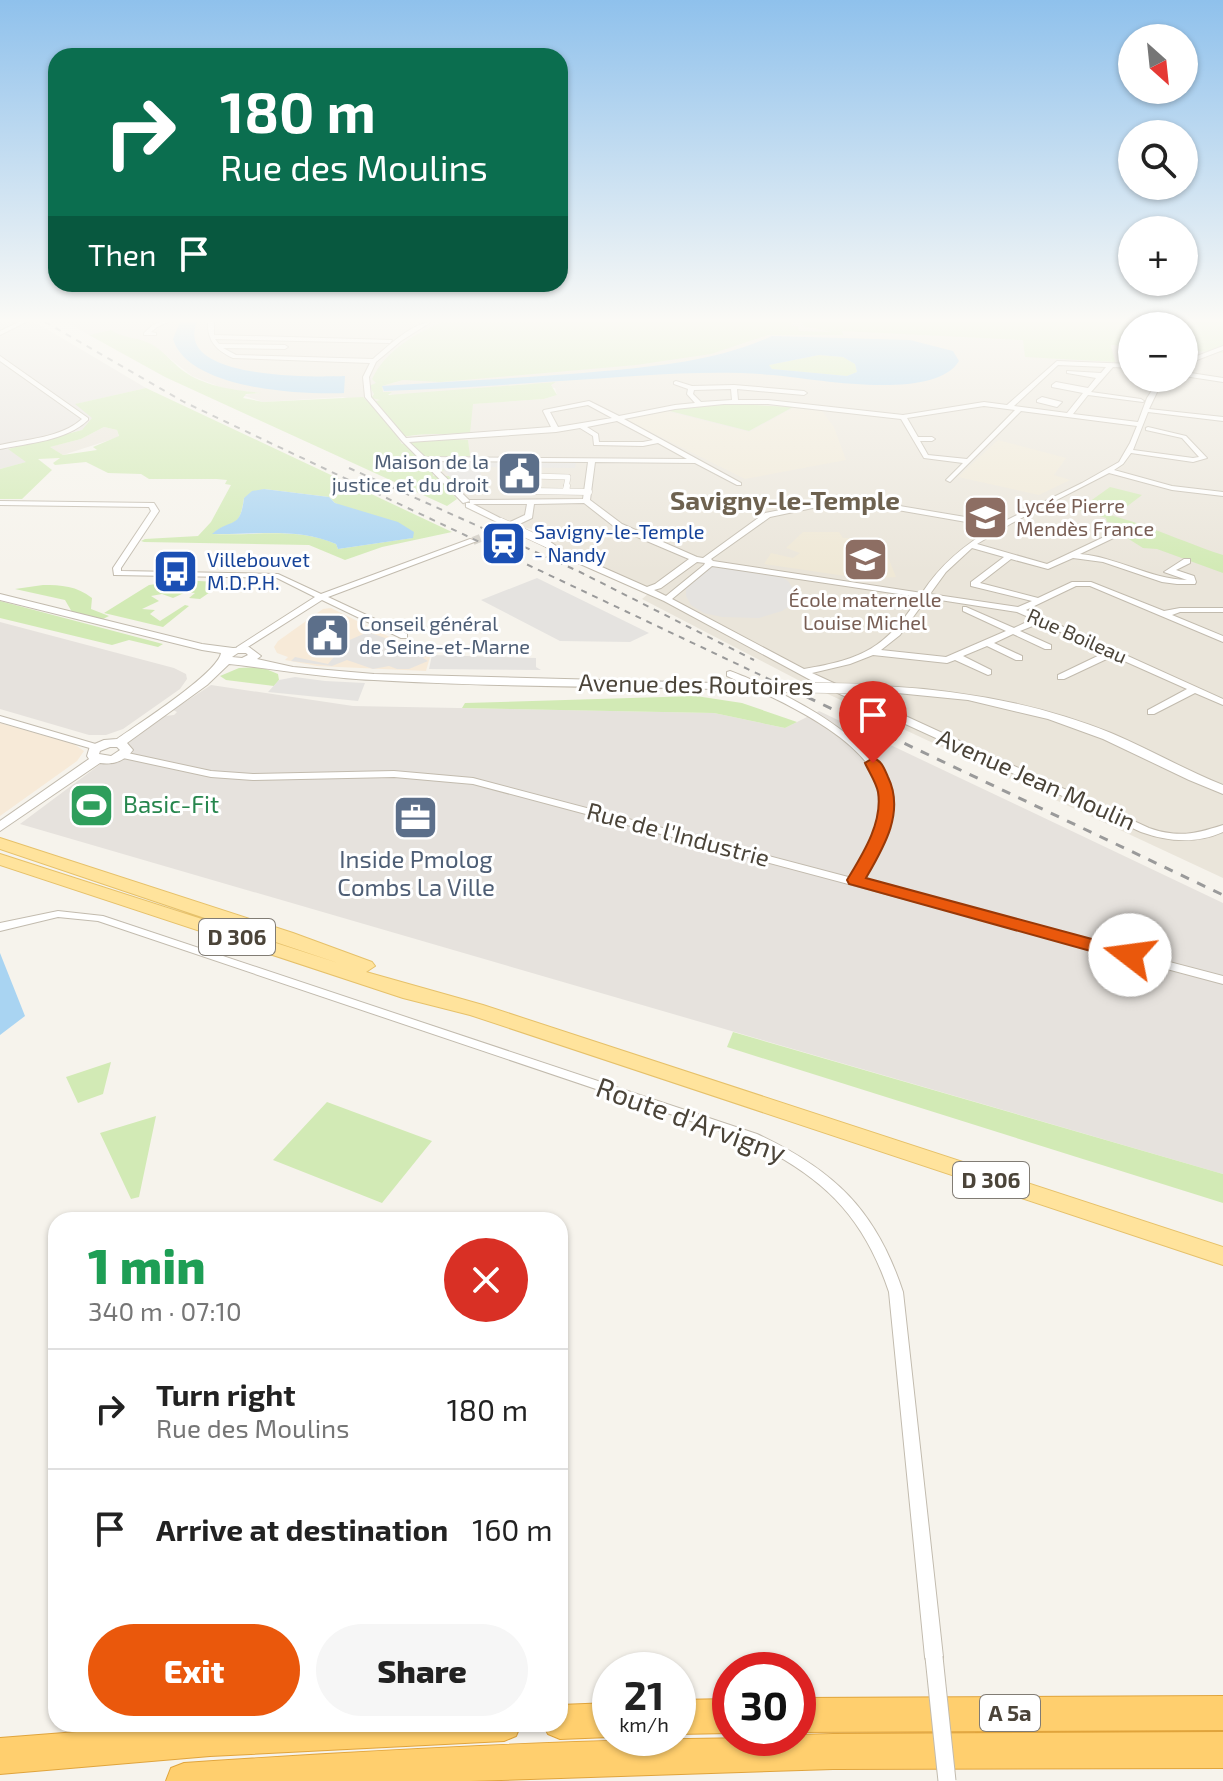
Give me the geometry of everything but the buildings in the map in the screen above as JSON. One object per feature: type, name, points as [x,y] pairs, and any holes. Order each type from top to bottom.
[{"type":"highway","name":"A 5a","points":[[816,1715],[1223,1713]]},
{"type":"highway","points":[[568,1722],[592,1721]]},
{"type":"highway","points":[[0,1756],[210,1739],[347,1732]]},
{"type":"highway","name":"A 5a","points":[[201,1780],[372,1767],[755,1753],[1223,1750]]},
{"type":"main road","name":"D 306","points":[[3,849],[286,937],[476,1010],[1223,1256]]},
{"type":"street","points":[[0,447],[68,431],[82,424],[86,419],[66,405]]},
{"type":"street","name":"Avenue Jean Moulin","points":[[375,405],[404,440],[469,503],[500,526],[546,543],[563,554],[667,599],[821,682],[1151,832],[1188,838],[1206,836],[1223,828]]},
{"type":"street","points":[[556,430],[546,411],[578,405]]},
{"type":"street","points":[[593,405],[739,484]]},
{"type":"street","points":[[404,440],[582,427],[693,405]]},
{"type":"street","points":[[793,405],[921,423]]},
{"type":"street","points":[[905,420],[979,405]]},
{"type":"street","points":[[993,405],[1139,424]]},
{"type":"street","points":[[1068,415],[1075,406],[1070,405]]},
{"type":"street","points":[[821,682],[847,663],[871,652],[905,626],[923,594],[951,561],[971,545],[1121,463],[1148,405]]},
{"type":"street","points":[[950,480],[1019,409]]},
{"type":"street","points":[[1145,410],[1223,419]]},
{"type":"street","points":[[905,420],[926,457],[968,461]]},
{"type":"street","points":[[582,427],[596,435],[596,444],[659,441]]},
{"type":"street","points":[[1129,451],[1193,460],[1204,458],[1184,437],[1148,429]]},
{"type":"street","points":[[911,431],[927,431]]},
{"type":"street","points":[[918,443],[934,443]]},
{"type":"street","points":[[424,459],[696,461]]},
{"type":"street","points":[[469,503],[586,501],[592,460]]},
{"type":"street","points":[[1109,471],[1172,488],[1223,494]]},
{"type":"street","points":[[532,476],[568,477],[566,491]]},
{"type":"street","points":[[531,491],[589,492]]},
{"type":"street","points":[[647,590],[703,561],[768,515],[842,499],[1003,526]]},
{"type":"street","points":[[500,526],[529,516],[531,501]]},
{"type":"street","name":"Rue Boileau","points":[[586,501],[612,521],[703,561],[1019,610],[1223,702]]},
{"type":"street","points":[[0,503],[153,507],[155,511],[117,568],[117,573],[278,576],[404,636]]},
{"type":"street","points":[[971,545],[1048,567],[1123,530]]},
{"type":"street","points":[[3,849],[5,823],[97,753],[122,749],[203,683],[231,654],[322,596],[473,541]]},
{"type":"street","points":[[1090,547],[1094,556]]},
{"type":"street","points":[[1011,555],[974,584],[1037,600]]},
{"type":"street","points":[[1072,556],[1094,556],[1157,579],[1192,582],[1191,578],[1170,571]]},
{"type":"street","points":[[667,599],[703,561]]},
{"type":"street","points":[[1157,579],[1187,561]]},
{"type":"street","points":[[1019,610],[1075,584],[1091,584],[1223,639]]},
{"type":"street","points":[[0,597],[250,658]]},
{"type":"street","points":[[966,609],[1048,647]]},
{"type":"street","points":[[1164,614],[1180,610],[1223,610]]},
{"type":"street","points":[[871,652],[947,660],[1041,619]]},
{"type":"street","points":[[203,683],[250,658],[262,637]]},
{"type":"street","points":[[986,642],[1019,658]]},
{"type":"street","points":[[1061,677],[1114,652]]},
{"type":"street","points":[[231,654],[250,658]]},
{"type":"street","points":[[955,656],[988,672]]},
{"type":"street","name":"Avenue des Routoires","points":[[250,658],[309,671],[389,677],[881,689],[960,695],[1040,712],[1108,736],[1219,790]]},
{"type":"street","points":[[803,672],[847,663]]},
{"type":"street","points":[[730,674],[846,737],[873,763],[882,777],[886,790],[884,826],[856,880]]},
{"type":"street","points":[[1151,712],[1195,689]]},
{"type":"street","points":[[0,719],[97,753]]},
{"type":"street","name":"Rue de l'Industrie","points":[[122,749],[211,774],[253,777],[394,774],[473,781],[856,880],[1223,980]]},
{"type":"street","name":"Route d'Arvigny","points":[[0,927],[58,914],[99,918],[752,1137],[790,1155],[824,1178],[866,1222],[885,1258],[896,1292],[947,1781]]},
{"type":"shaded area","points":[[0,405],[77,405],[93,418],[82,430],[9,448],[27,462],[0,469]]},
{"type":"shaded area","points":[[470,405],[1223,405],[1223,878],[800,681],[642,599],[648,594],[546,545],[531,533],[537,529],[521,528],[504,534],[495,530],[503,526],[464,506],[438,476],[433,476],[433,471],[445,471],[443,461],[421,462],[419,456],[469,456],[468,440],[424,440],[402,444],[397,438],[432,433]]},
{"type":"shaded area","points":[[793,408],[822,411],[834,427],[846,460],[745,479],[627,420],[665,411],[749,432]]},
{"type":"shaded area","points":[[104,427],[117,430],[119,437],[63,455],[49,447],[81,439]]},
{"type":"shaded area","points":[[998,440],[1066,458],[1054,475],[1070,480],[1039,495],[958,477]]},
{"type":"shaded area","points":[[442,461],[576,463],[575,468],[480,467],[481,476],[490,477],[487,486],[479,486],[477,492],[463,492],[441,467]]},
{"type":"shaded area","points":[[803,532],[839,532],[843,538],[858,538],[862,552],[886,552],[896,577],[866,579],[764,564],[771,553],[793,558],[800,553],[786,548]]},
{"type":"shaded area","points":[[717,562],[776,573],[788,581],[796,593],[794,603],[782,611],[759,618],[704,613],[691,605],[686,589]]},
{"type":"shaded area","points":[[537,578],[649,633],[630,642],[560,641],[481,600]]},
{"type":"shaded area","points":[[331,608],[430,657],[426,671],[317,666],[285,660],[288,657],[277,653],[274,647],[278,641],[323,609]]},
{"type":"shaded area","points":[[0,622],[174,668],[186,674],[187,679],[180,689],[123,729],[106,735],[89,735],[0,709]]},
{"type":"shaded area","points":[[368,632],[399,643],[405,641],[431,653],[423,658],[428,661],[409,669],[389,666],[373,669],[347,660],[332,666],[291,661],[295,657],[328,664],[334,657],[331,655],[348,647],[345,642]]},
{"type":"shaded area","points":[[432,655],[536,658],[536,667],[541,670],[429,669]]},
{"type":"shaded area","points":[[295,677],[365,683],[358,701],[268,692],[279,680]]},
{"type":"shaded area","points":[[211,685],[353,706],[714,713],[785,728],[819,711],[1223,903],[1223,1174],[20,824],[165,716],[174,715],[177,712],[173,710]]},
{"type":"shaded area","points":[[0,723],[74,744],[84,751],[77,761],[0,816]]},
{"type":"green space","points":[[76,405],[182,405],[452,532],[382,547],[345,560],[309,545],[144,542],[141,541],[198,536],[211,522],[231,485],[225,484],[227,480],[217,479],[149,479],[141,474],[108,473],[86,462],[53,463],[60,458],[38,459],[52,470],[22,499],[0,499],[0,469],[26,462],[8,449],[82,430],[92,418]],"holes":[[[104,427],[117,430],[119,436],[93,447],[97,450],[63,455],[50,447],[81,439]],[[264,489],[329,497],[335,503],[412,538],[338,549],[336,544],[307,536],[213,534],[237,520],[244,498]]]},
{"type":"green space","points":[[226,405],[473,405],[470,433],[398,438],[402,444],[438,438],[468,440],[470,456],[419,457],[421,462],[443,461],[459,470],[433,471],[433,476],[449,476],[454,484],[443,483],[457,499],[447,506]]},
{"type":"green space","points":[[720,405],[793,407],[749,431],[666,410]]},
{"type":"green space","points":[[1110,487],[1142,495],[1121,511],[1089,502]]},
{"type":"green space","points":[[1069,507],[1128,520],[1223,555],[1223,573],[1157,549],[1143,548],[1124,536],[1126,532],[1116,528],[1130,528],[1132,525],[1107,522],[1106,518]]},
{"type":"green space","points":[[159,580],[170,584],[181,580],[217,582],[216,588],[200,599],[189,598],[195,593],[186,592],[173,598],[162,594],[151,596],[159,601],[142,609],[155,610],[150,614],[160,621],[185,605],[189,606],[163,627],[104,613],[149,585],[163,583]]},
{"type":"green space","points":[[43,585],[81,591],[92,598],[91,609],[109,616],[101,620],[72,612],[65,600],[15,589]]},
{"type":"green space","points":[[0,601],[163,644],[158,647],[129,640],[112,645],[0,618]]},
{"type":"green space","points":[[261,667],[278,674],[279,680],[274,686],[226,680],[220,676],[239,668]]},
{"type":"green space","points":[[696,696],[742,703],[797,722],[785,728],[714,713],[462,708],[465,703]]},
{"type":"green space","points":[[733,1032],[1223,1174],[1223,1203],[727,1047]]},
{"type":"green space","points":[[111,1062],[103,1094],[78,1103],[66,1077]]},
{"type":"green space","points":[[327,1102],[432,1141],[382,1203],[273,1160]]},
{"type":"green space","points":[[156,1116],[139,1197],[131,1199],[100,1133]]},
{"type":"water","points":[[264,489],[329,497],[335,503],[398,522],[414,532],[413,538],[338,549],[336,544],[306,535],[212,534],[237,519],[244,498],[252,491]]},
{"type":"water","points":[[0,953],[25,1016],[0,1035]]},
{"type":"tunnel","points":[[473,541],[500,530]]},
{"type":"railway","points":[[191,405],[811,699]]},
{"type":"railway","points":[[349,468],[580,572],[754,660]]},
{"type":"railway","points":[[807,697],[1223,895]]},
{"type":"place","name":"Maison de la justice et du droit","points":[[520,474]]},
{"type":"place","name":"Lycée Pierre Mendès France","points":[[985,518]]},
{"type":"place","name":"Savigny-le-Temple - Nandy","points":[[503,544]]},
{"type":"place","name":"École maternelle Louise Michel","points":[[865,560]]},
{"type":"place","name":"Villebouvet M.D.P.H.","points":[[176,572]]},
{"type":"place","name":"Conseil général de Seine-et-Marne","points":[[328,636]]},
{"type":"place","name":"Basic-Fit","points":[[92,805]]},
{"type":"place","name":"Inside Pmolog Combs La Ville","points":[[416,818]]},
{"type":"district","name":"Savigny-le-Temple","points":[[785,501]]},
{"type":"route","points":[[873,763],[886,790],[887,812],[875,847],[856,880],[1130,955]]}]
